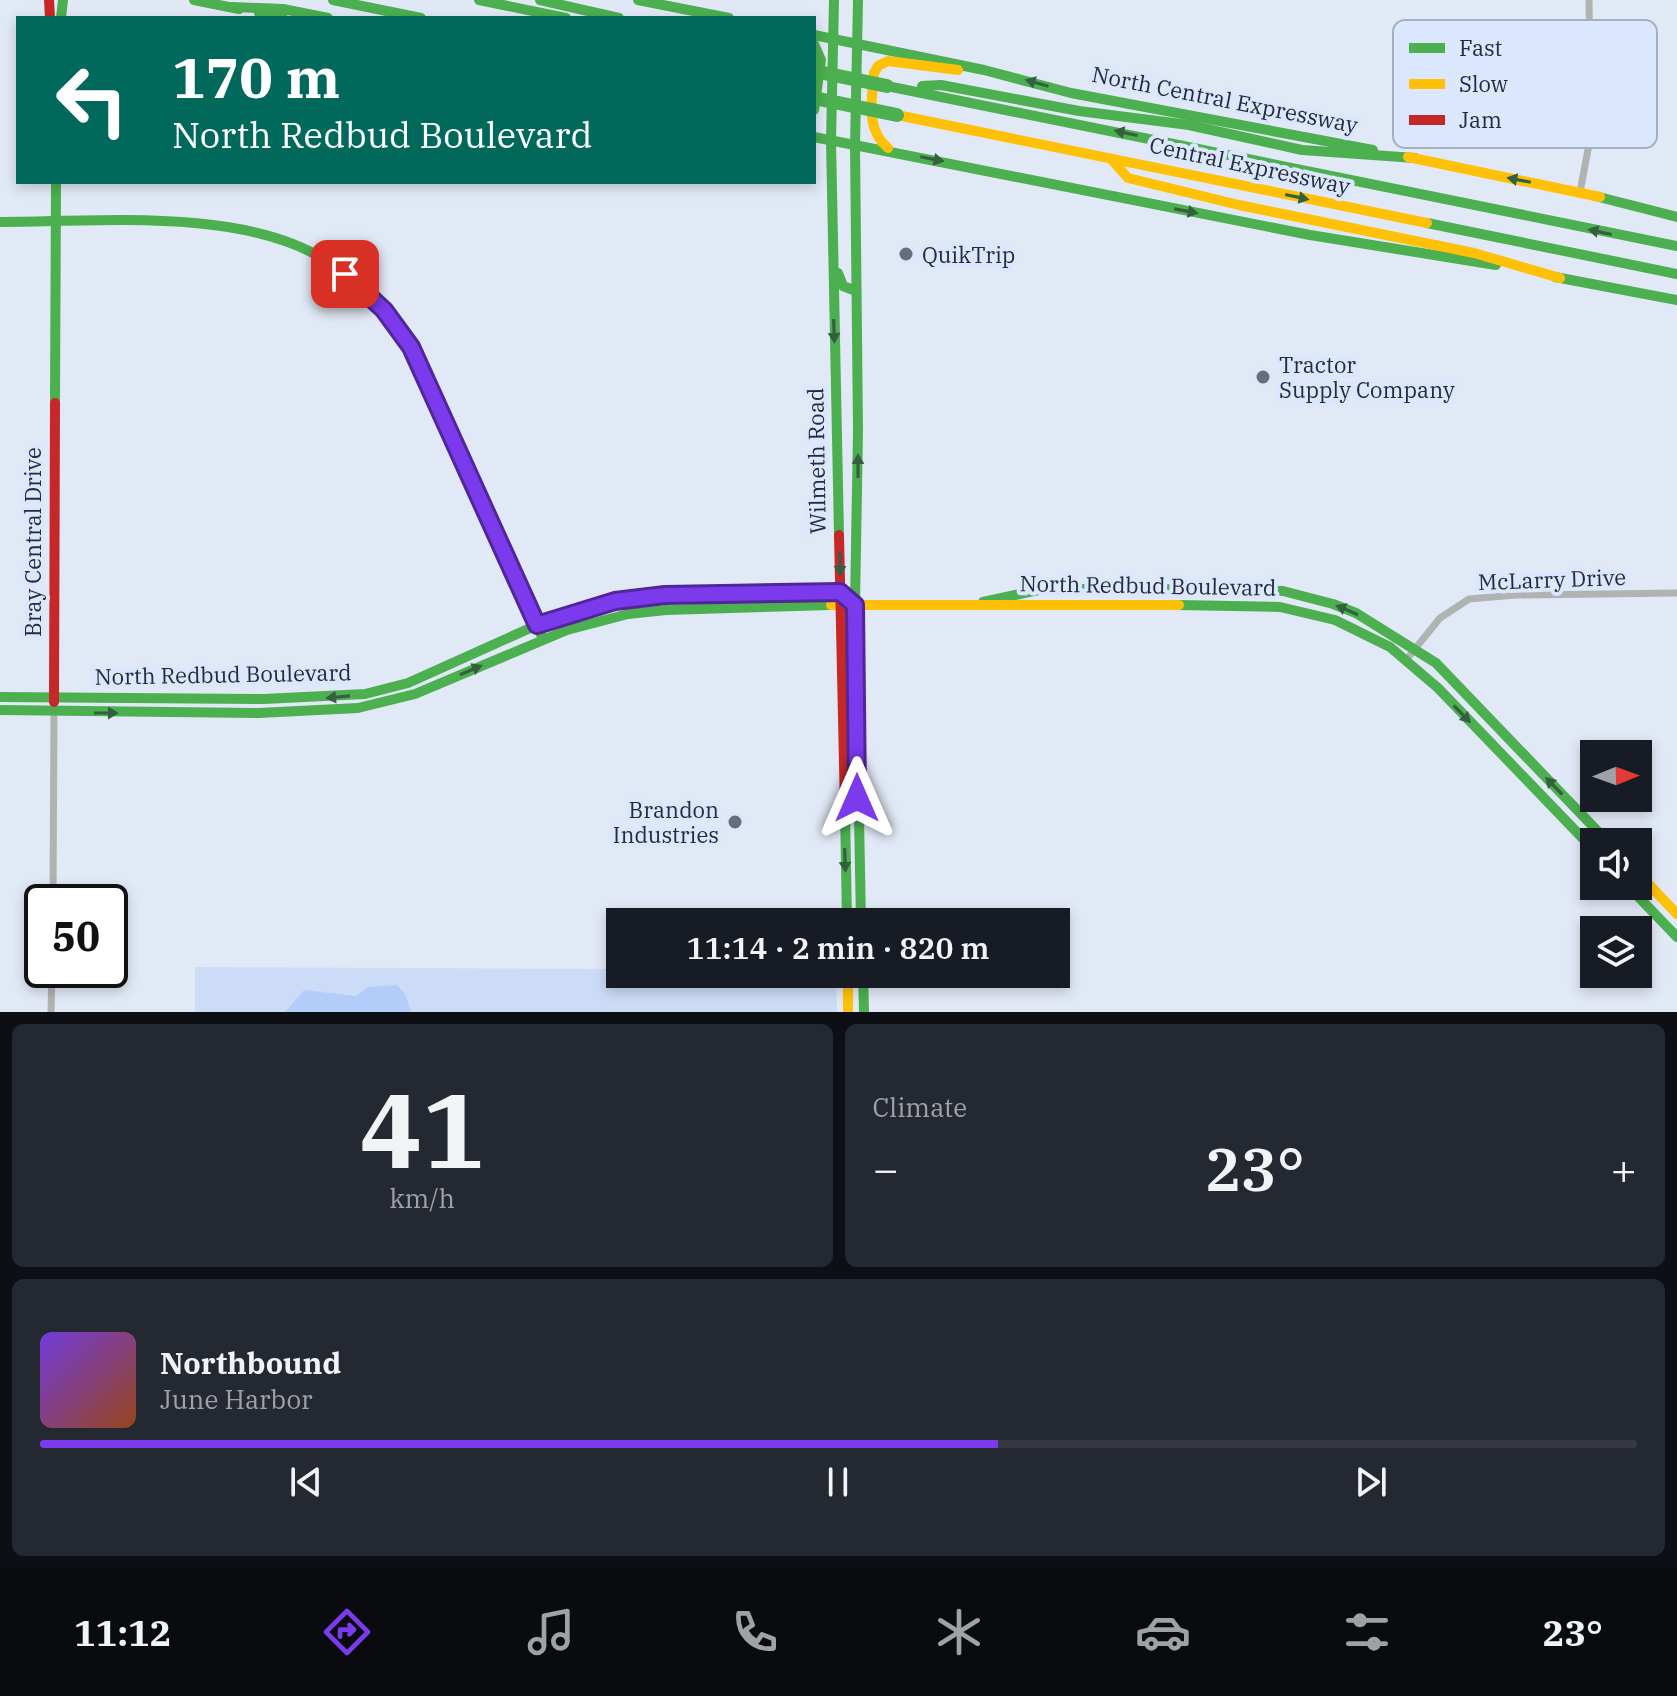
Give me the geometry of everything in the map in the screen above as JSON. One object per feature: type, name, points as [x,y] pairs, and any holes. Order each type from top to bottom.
[{"type":"main road","points":[[194,0],[274,16]]},
{"type":"main road","points":[[333,0],[411,16]]},
{"type":"main road","points":[[479,0],[556,16]]},
{"type":"main road","points":[[540,0],[610,16]]},
{"type":"main road","points":[[638,0],[719,16]]},
{"type":"main road","name":"Wilmeth Road","points":[[834,0],[831,141],[837,430],[861,908]]},
{"type":"main road","name":"Wilmeth Road","points":[[847,908],[845,601],[858,430],[855,146],[858,0]]},
{"type":"main road","points":[[233,7],[283,9],[318,16]]},
{"type":"main road","name":"North Central Expressway","points":[[816,36],[984,70],[1071,93],[1195,114],[1677,214]]},
{"type":"main road","points":[[816,49],[821,60],[816,96]]},
{"type":"main road","points":[[895,152],[878,142],[873,132],[874,73],[878,66],[888,61],[942,70],[984,70]]},
{"type":"main road","name":"Central Expressway","points":[[816,71],[1677,246]]},
{"type":"main road","points":[[887,86],[941,85],[1079,111],[1189,125],[1302,150],[1415,158]]},
{"type":"main road","name":"Central Expressway","points":[[816,98],[1677,274]]},
{"type":"main road","points":[[816,137],[1310,235],[1677,300]]},
{"type":"main road","points":[[1111,159],[1128,178],[1239,205],[1474,253],[1560,278]]},
{"type":"main road","name":"Bray Central Drive","points":[[54,705],[56,184]]},
{"type":"main road","points":[[832,196],[838,222],[840,283],[848,290],[856,291]]},
{"type":"main road","points":[[0,222],[209,224],[245,228],[299,246],[345,274],[384,310],[411,347],[540,632]]},
{"type":"main road","points":[[837,430],[858,430]]},
{"type":"main road","name":"North Redbud Boulevard","points":[[0,710],[54,705],[203,706],[321,698],[374,699],[415,694],[540,632],[652,611],[845,601],[1280,607],[1328,618],[1410,654]]},
{"type":"main road","points":[[1410,654],[1430,658],[1452,678],[1595,828]]},
{"type":"main road","points":[[1410,654],[1438,688],[1580,835]]},
{"type":"main road","name":"North Redbud Boulevard","points":[[0,697],[54,705]]},
{"type":"main road","points":[[1652,891],[1671,916],[1677,937]]},
{"type":"main road","points":[[1648,900],[1671,916]]},
{"type":"main road","points":[[848,988],[848,1012]]},
{"type":"main road","points":[[863,988],[864,1012]]},
{"type":"street","points":[[1589,0],[1589,20]]},
{"type":"street","points":[[1580,192],[1588,148]]},
{"type":"street","name":"McLarry Drive","points":[[1410,654],[1440,618],[1469,599],[1516,595],[1677,593]]},
{"type":"street","name":"Bray Central Drive","points":[[53,884],[54,705]]},
{"type":"street","points":[[51,1012],[52,988]]},
{"type":"shaded area","points":[[195,967],[606,969],[606,988],[836,988],[837,1012],[195,1012]]},
{"type":"water","points":[[397,985],[405,994],[411,1012],[285,1012],[304,990],[356,996],[368,987]]},
{"type":"traffic: fast","points":[[61,16],[63,0]]},
{"type":"traffic: fast","points":[[194,0],[239,9]]},
{"type":"traffic: fast","points":[[333,0],[411,16]]},
{"type":"traffic: fast","points":[[479,0],[556,16]]},
{"type":"traffic: fast","points":[[540,0],[610,16]]},
{"type":"traffic: fast","points":[[638,0],[719,16]]},
{"type":"traffic: fast","points":[[834,0],[831,141],[839,535]]},
{"type":"traffic: fast","points":[[858,0],[855,605],[861,908]]},
{"type":"traffic: fast","points":[[233,7],[283,9],[318,16]]},
{"type":"traffic: fast","points":[[259,13],[273,16]]},
{"type":"traffic: fast","points":[[816,35],[984,70],[1071,93],[1373,150]]},
{"type":"traffic: fast","points":[[816,49],[821,60],[816,96]]},
{"type":"traffic: fast","points":[[816,71],[887,86]]},
{"type":"traffic: fast","points":[[922,86],[941,85],[1079,111],[1189,125],[1302,150],[1415,158]]},
{"type":"traffic: fast","points":[[887,86],[1677,246]]},
{"type":"traffic: fast","points":[[816,98],[897,115]]},
{"type":"traffic: fast","points":[[816,137],[1310,235],[1496,265]]},
{"type":"traffic: fast","points":[[55,403],[56,184]]},
{"type":"traffic: fast","points":[[1595,196],[1677,217]]},
{"type":"traffic: fast","points":[[0,222],[123,220],[211,225],[291,243],[338,269],[372,300],[411,347],[543,639]]},
{"type":"traffic: fast","points":[[1427,223],[1677,274]]},
{"type":"traffic: fast","points":[[838,273],[843,286],[856,291]]},
{"type":"traffic: fast","points":[[1555,277],[1677,300]]},
{"type":"traffic: fast","points":[[983,602],[1043,589],[1156,589],[1283,591],[1333,604],[1356,613],[1436,663],[1595,828]]},
{"type":"traffic: fast","points":[[0,697],[264,699],[365,694],[408,683],[537,625],[615,601],[681,594],[840,592],[845,596]]},
{"type":"traffic: fast","points":[[0,710],[259,713],[358,708],[415,694],[567,630],[628,614],[831,605]]},
{"type":"traffic: fast","points":[[1179,605],[1280,607],[1335,620],[1390,647],[1438,688],[1580,835]]},
{"type":"traffic: fast","points":[[845,809],[847,908]]},
{"type":"traffic: fast","points":[[1641,900],[1677,937]]},
{"type":"traffic: fast","points":[[863,988],[864,1012]]},
{"type":"traffic: slow","points":[[888,148],[873,123],[871,104],[874,73],[878,66],[888,61],[958,70]]},
{"type":"traffic: slow","points":[[897,115],[1427,223]]},
{"type":"traffic: slow","points":[[1408,157],[1600,197]]},
{"type":"traffic: slow","points":[[1111,159],[1128,178],[1239,205],[1474,253],[1560,278]]},
{"type":"traffic: slow","points":[[831,605],[1179,605]]},
{"type":"traffic: slow","points":[[1652,888],[1677,914]]},
{"type":"traffic: slow","points":[[848,988],[848,1012]]},
{"type":"traffic: jam","points":[[49,0],[50,16]]},
{"type":"traffic: jam","points":[[54,702],[55,403]]},
{"type":"traffic: jam","points":[[839,535],[845,809]]},
{"type":"place","name":"QuikTrip","points":[[906,254]]},
{"type":"place","name":"Tractor Supply Company","points":[[1263,377]]},
{"type":"place","name":"Brandon Industries","points":[[735,822]]},
{"type":"route","points":[[345,274],[384,310],[411,347],[537,625],[615,601],[665,595],[840,592],[855,605],[857,798]]}]
